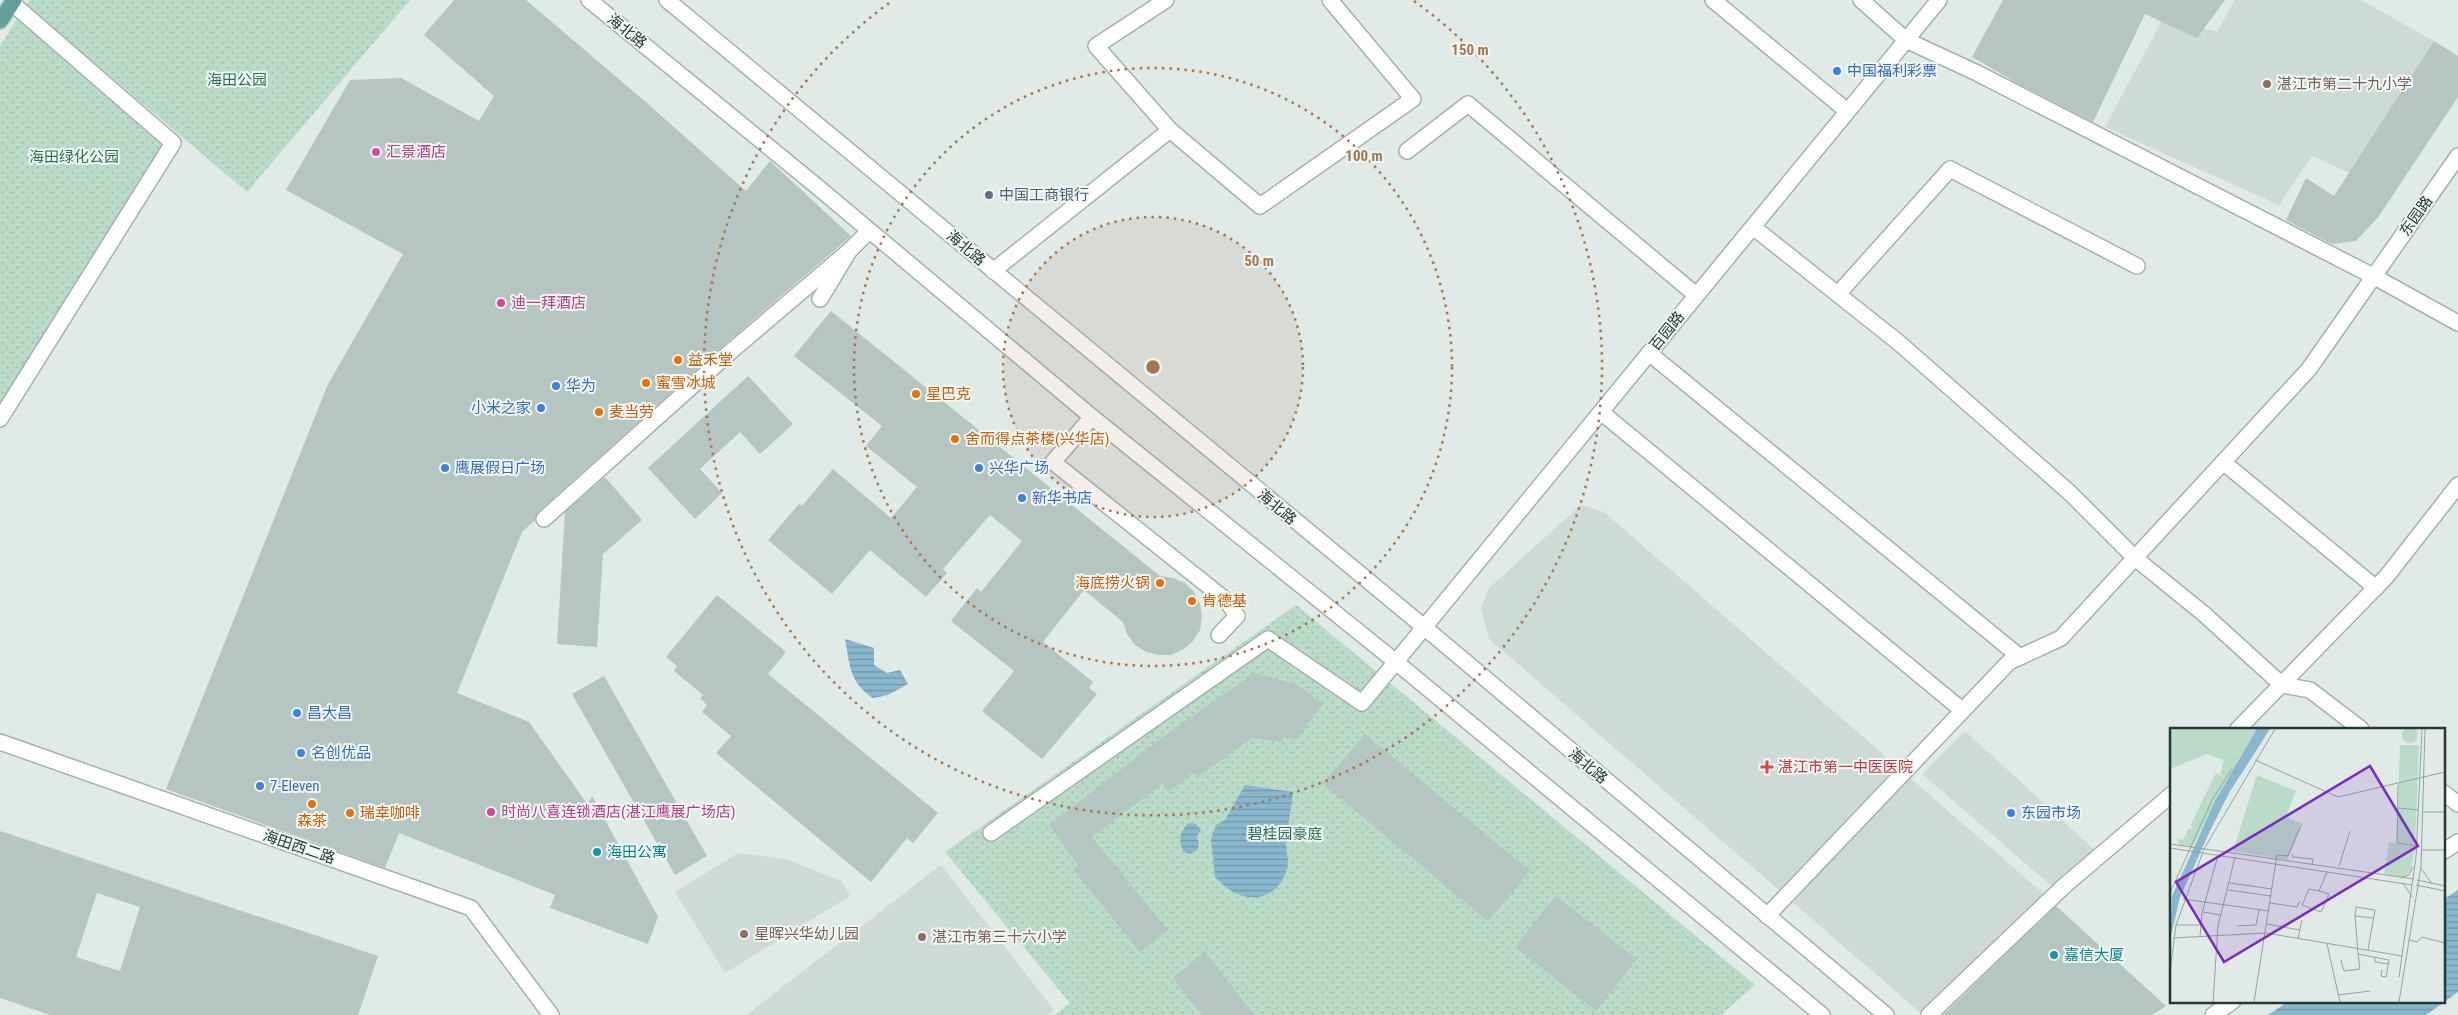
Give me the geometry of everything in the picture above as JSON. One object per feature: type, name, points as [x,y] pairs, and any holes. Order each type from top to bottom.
[{"type":"main road","points":[[0,21],[13,1]]},
{"type":"street","name":"海北路","points":[[589,0],[1092,417],[1396,662],[1822,1015]]},
{"type":"street","name":"海北路","points":[[667,0],[1424,627],[1886,1015]]},
{"type":"street","points":[[1166,0],[1096,46],[1170,130],[1260,206],[1413,99],[1330,0]]},
{"type":"street","points":[[1713,0],[1847,111]]},
{"type":"street","points":[[1861,0],[1906,40],[1977,73],[2373,276],[2458,323]]},
{"type":"street","name":"百园路","points":[[991,833],[1268,639],[1362,703],[1938,0]]},
{"type":"street","points":[[0,420],[173,143],[13,1]]},
{"type":"street","points":[[1408,151],[1468,104],[1696,295]]},
{"type":"street","points":[[993,271],[1170,130]]},
{"type":"street","name":"东园路","points":[[1767,916],[2009,662],[2061,638],[2309,369],[2458,156]]},
{"type":"street","points":[[1838,294],[1950,169],[2137,266]]},
{"type":"street","points":[[1752,227],[1898,342],[2055,480],[2135,558],[2204,614],[2282,685],[2310,690],[2359,728]]},
{"type":"street","points":[[544,519],[729,353],[869,231]]},
{"type":"street","points":[[820,299],[849,250]]},
{"type":"street","points":[[1648,353],[2020,657]]},
{"type":"street","points":[[1601,412],[1962,710]]},
{"type":"street","points":[[1092,417],[1053,462],[1227,601],[1237,616],[1218,635]]},
{"type":"street","points":[[2223,462],[2376,588]]},
{"type":"street","points":[[2239,728],[2376,588],[2458,485]]},
{"type":"street","name":"海田西二路","points":[[0,742],[471,908],[551,1015]]},
{"type":"street","points":[[2446,795],[2458,804]]},
{"type":"street","points":[[1929,1015],[2064,887],[2170,796]]},
{"type":"street","points":[[2446,850],[2458,842]]},
{"type":"street","points":[[2213,1015],[2231,1002]]},
{"type":"shaded area","name":"湛江市第二十九小学","points":[[2235,0],[2361,0],[2434,41],[2350,173],[2312,156],[2279,205],[2105,127],[2165,15],[2217,32]]},
{"type":"shaded area","name":"湛江市第一中医医院","points":[[1581,505],[1604,512],[2045,895],[1923,1015],[1489,639],[1481,608],[1489,588]]},
{"type":"shaded area","name":"东园市场","points":[[1965,731],[2097,852],[2054,888],[1922,774]]},
{"type":"shaded area","name":"星晖兴华幼儿园","points":[[738,853],[786,859],[841,881],[850,896],[725,973],[675,892]]},
{"type":"shaded area","name":"湛江市第三十六小学","points":[[941,865],[1054,1010],[1047,1015],[746,1015]]},
{"type":"green space","name":"海田公园","points":[[30,0],[410,0],[247,192],[26,5]]},
{"type":"green space","name":"海田绿化公园","points":[[20,14],[171,143],[0,411],[0,46]]},
{"type":"green space","name":"碧桂园豪庭","points":[[1296,605],[1755,985],[1721,1015],[1055,1015],[1070,1003],[945,852]]},
{"type":"water","points":[[845,639],[874,648],[874,665],[887,673],[900,670],[908,684],[888,695],[873,698],[859,686],[855,679]]},
{"type":"water","points":[[1245,785],[1293,792],[1286,848],[1288,861],[1286,874],[1275,889],[1264,896],[1258,897],[1239,895],[1215,877],[1211,839],[1216,825],[1225,820]]},
{"type":"water","points":[[1188,823],[1196,824],[1201,830],[1196,838],[1199,842],[1198,849],[1190,854],[1184,852],[1180,840],[1181,833]]},
{"type":"water","points":[[2458,890],[2458,992],[2446,1001],[2446,898]]},
{"type":"water","points":[[2288,1002],[2444,1002],[2426,1015],[2268,1015]]},
{"type":"building","name":"鹰展假日广场","points":[[454,0],[526,0],[746,191],[770,161],[851,236],[723,346],[538,512],[535,520],[522,532],[457,693],[529,722],[588,805],[592,796],[658,917],[648,944],[550,908],[555,895],[399,833],[385,868],[166,789],[328,384],[403,254],[286,190],[350,80],[401,78],[479,121],[494,96],[424,35]]},
{"type":"building","points":[[2003,0],[2225,0],[2197,38],[2145,14],[2093,122],[2017,83],[1972,57]]},
{"type":"building","points":[[2434,41],[2458,56],[2458,97],[2379,216],[2356,241],[2332,244],[2286,220],[2306,178],[2334,196]]},
{"type":"building","points":[[831,311],[1160,576],[1173,578],[1185,583],[1194,592],[1200,604],[1202,617],[1200,630],[1193,641],[1184,649],[1171,655],[1159,655],[1146,652],[1135,645],[1127,634],[1123,622],[1084,590],[1043,642],[1093,682],[1089,688],[1097,694],[1042,759],[982,711],[1014,671],[951,621],[977,588],[981,592],[1022,541],[990,515],[943,569],[947,573],[926,597],[870,550],[832,594],[768,540],[799,504],[802,506],[833,469],[891,518],[917,487],[866,446],[882,426],[794,356]]},
{"type":"building","points":[[748,376],[793,424],[760,454],[740,432],[700,469],[722,493],[695,519],[648,468]]},
{"type":"building","points":[[605,477],[642,520],[603,554],[597,647],[557,644],[565,512]]},
{"type":"building","points":[[717,595],[786,652],[768,674],[938,813],[913,843],[907,838],[871,882],[716,753],[731,736],[702,712],[707,705],[700,698],[703,695],[674,671],[677,666],[666,657]]},
{"type":"building","points":[[1254,673],[1296,684],[1323,704],[1297,739],[1283,737],[1282,742],[1252,738],[1198,777],[1194,772],[1168,792],[1162,784],[1092,837],[1168,930],[1140,952],[1073,869],[1078,865],[1049,825],[1167,734]]},
{"type":"building","points":[[604,676],[707,856],[675,875],[572,694]]},
{"type":"building","points":[[1365,734],[1530,871],[1488,921],[1323,784]]},
{"type":"building","points":[[0,831],[378,956],[358,1015],[50,1015],[0,998]],"holes":[[[97,893],[140,907],[120,971],[76,957]]]},
{"type":"building","points":[[1556,896],[1637,959],[1596,1011],[1515,947]]},
{"type":"building","name":"嘉信大厦","points":[[2056,906],[2166,1006],[2152,1015],[1943,1015]]},
{"type":"building","points":[[1205,952],[1254,1015],[1202,1015],[1173,978]]},
{"type":"place","name":"中国福利彩票","points":[[1837,71]]},
{"type":"place","name":"湛江市第二十九小学","points":[[2267,84]]},
{"type":"place","name":"汇景酒店","points":[[376,152]]},
{"type":"place","name":"中国工商银行","points":[[989,195]]},
{"type":"place","name":"迪一拜酒店","points":[[501,303]]},
{"type":"place","name":"益禾堂","points":[[678,360]]},
{"type":"place","name":"蜜雪冰城","points":[[646,383]]},
{"type":"place","name":"华为","points":[[556,386]]},
{"type":"place","name":"星巴克","points":[[916,394]]},
{"type":"place","name":"小米之家","points":[[541,408]]},
{"type":"place","name":"麦当劳","points":[[599,412]]},
{"type":"place","name":"舍而得点茶楼(兴华店)","points":[[955,439]]},
{"type":"place","name":"鹰展假日广场","points":[[445,468]]},
{"type":"place","name":"兴华广场","points":[[979,468]]},
{"type":"place","name":"新华书店","points":[[1022,498]]},
{"type":"place","name":"海底捞火锅","points":[[1160,583]]},
{"type":"place","name":"肯德基","points":[[1192,601]]},
{"type":"place","name":"昌大昌","points":[[297,713]]},
{"type":"place","name":"名创优品","points":[[301,753]]},
{"type":"place","name":"湛江市第一中医医院","points":[[1767,767]]},
{"type":"place","name":"7-Eleven","points":[[260,786]]},
{"type":"place","name":"森茶","points":[[312,804]]},
{"type":"place","name":"时尚八喜连锁酒店(湛江鹰展广场店)","points":[[491,812]]},
{"type":"place","name":"瑞幸咖啡","points":[[350,813]]},
{"type":"place","name":"东园市场","points":[[2011,813]]},
{"type":"place","name":"海田公寓","points":[[597,852]]},
{"type":"place","name":"星晖兴华幼儿园","points":[[744,934]]},
{"type":"place","name":"湛江市第三十六小学","points":[[922,937]]},
{"type":"place","name":"嘉信大厦","points":[[2054,955]]}]
